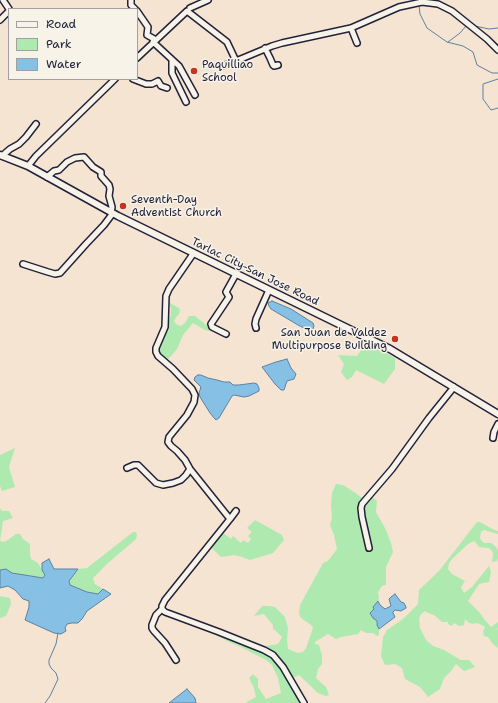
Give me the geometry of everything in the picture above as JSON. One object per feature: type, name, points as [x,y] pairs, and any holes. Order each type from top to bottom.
[{"type":"main road","name":"Tarlac City-San Jose Road","points":[[1,156],[28,166],[112,213],[193,254],[390,349],[498,414]]},
{"type":"street","points":[[138,57],[188,10],[196,0]]},
{"type":"street","points":[[188,10],[208,0]]},
{"type":"street","points":[[222,66],[265,48],[351,28],[399,7],[422,2],[438,4],[452,11],[487,39],[498,50]]},
{"type":"street","points":[[188,10],[227,42],[236,61]]},
{"type":"street","points":[[0,20],[8,11]]},
{"type":"street","points":[[138,12],[148,27],[147,35],[180,66],[195,95]]},
{"type":"street","points":[[351,28],[357,43]]},
{"type":"street","points":[[265,48],[273,65],[278,66]]},
{"type":"street","points":[[172,60],[172,73],[186,102]]},
{"type":"street","points":[[28,166],[41,151],[115,80]]},
{"type":"street","points":[[136,80],[146,84],[152,84],[158,81],[161,86],[167,88]]},
{"type":"street","points":[[1,156],[19,144],[36,124]]},
{"type":"street","points":[[23,264],[56,274],[60,273],[104,226],[112,213],[109,185],[100,172],[84,157],[75,158],[67,162],[59,170],[47,177]]},
{"type":"street","points":[[193,254],[169,289],[166,296],[165,327],[156,346],[158,356],[192,389],[195,397],[187,415],[169,437],[168,442],[183,457],[190,469],[230,519]]},
{"type":"street","points":[[226,334],[211,326],[211,324],[229,297],[226,292],[236,274]]},
{"type":"street","points":[[256,328],[256,319],[269,290]]},
{"type":"street","points":[[370,548],[362,517],[362,504],[392,468],[454,387]]},
{"type":"street","points":[[493,438],[498,424]]},
{"type":"street","points":[[127,468],[138,465],[156,483],[163,485],[181,480],[190,469]]},
{"type":"street","points":[[176,660],[165,643],[152,628],[156,615],[162,609],[165,600],[236,511]]},
{"type":"street","points":[[162,609],[165,612],[264,650],[273,655],[283,667],[304,703]]},
{"type":"green space","points":[[168,302],[179,308],[179,314],[174,321],[176,324],[181,326],[185,323],[189,316],[195,316],[210,328],[210,331],[205,330],[193,323],[183,335],[177,349],[166,361],[160,355],[159,346],[171,315],[171,308]]},
{"type":"green space","points":[[367,342],[395,358],[395,369],[384,384],[356,370],[352,377],[347,380],[341,372],[344,364],[338,355],[357,356]]},
{"type":"green space","points":[[15,448],[9,467],[15,487],[2,491],[0,486],[0,455]]},
{"type":"green space","points":[[336,484],[343,485],[362,498],[371,496],[377,501],[376,512],[386,530],[393,552],[386,567],[386,585],[382,586],[378,592],[378,601],[373,607],[379,629],[379,635],[377,636],[373,633],[366,633],[361,630],[358,634],[336,639],[328,634],[315,642],[315,644],[319,645],[322,655],[322,664],[318,669],[316,678],[326,687],[329,695],[326,696],[318,693],[299,675],[292,677],[286,666],[272,651],[261,647],[278,644],[282,637],[273,629],[273,625],[264,614],[254,616],[262,606],[275,607],[285,617],[288,628],[288,649],[298,653],[303,652],[306,648],[313,628],[301,618],[299,614],[300,605],[323,563],[328,561],[337,549],[330,525],[332,518],[332,493]]},
{"type":"green space","points":[[0,508],[2,511],[9,511],[13,518],[3,521],[0,541]]},
{"type":"green space","points":[[255,520],[282,535],[284,540],[273,553],[250,560],[234,555],[221,557],[212,548],[222,532],[231,539],[233,536],[241,543],[243,540],[248,543],[251,539],[248,536],[252,532],[247,528]]},
{"type":"green space","points":[[477,522],[498,531],[498,534],[484,530],[481,532],[480,537],[484,543],[491,543],[496,547],[498,550],[497,561],[492,562],[493,554],[489,548],[479,547],[474,541],[468,544],[452,559],[449,563],[448,569],[452,574],[465,581],[461,587],[464,593],[472,587],[489,566],[491,572],[489,582],[479,584],[468,601],[491,627],[498,622],[498,648],[488,637],[484,636],[484,626],[477,623],[469,623],[465,619],[464,625],[459,626],[454,623],[452,626],[448,624],[448,622],[442,622],[434,615],[425,611],[421,614],[419,619],[420,628],[426,640],[433,646],[444,650],[461,660],[469,660],[475,667],[464,671],[456,664],[444,678],[440,689],[428,697],[420,687],[405,679],[402,668],[395,664],[385,665],[381,656],[383,637],[387,630],[403,619],[418,604],[419,590],[439,571]]},
{"type":"green space","points":[[133,532],[136,532],[136,539],[93,578],[95,584],[103,589],[98,594],[87,592],[70,585],[69,581],[78,569],[87,568]]},
{"type":"green space","points":[[16,534],[20,534],[23,539],[30,544],[31,559],[38,563],[45,575],[43,578],[12,573],[6,569],[0,570],[0,541],[3,542]]},
{"type":"green space","points":[[0,596],[10,598],[11,604],[6,616],[0,618]]},
{"type":"green space","points":[[214,631],[269,654],[277,662],[301,703],[245,703],[256,697],[254,688],[249,678],[253,674],[258,679],[258,687],[266,699],[281,693],[278,678],[272,665],[266,660],[212,633]]},
{"type":"water","points":[[272,301],[291,309],[313,323],[313,329],[308,330],[271,309],[268,303]]},
{"type":"water","points":[[287,359],[291,368],[296,374],[294,379],[287,381],[284,390],[281,390],[262,367]]},
{"type":"water","points":[[198,375],[224,382],[230,382],[233,385],[254,383],[257,384],[259,391],[244,397],[232,396],[219,418],[216,420],[200,397],[199,393],[201,387],[194,380]]},
{"type":"water","points":[[49,559],[54,569],[78,569],[69,581],[70,585],[87,592],[98,594],[103,589],[111,594],[87,611],[78,623],[67,624],[65,628],[66,631],[61,634],[54,633],[25,620],[29,607],[29,601],[23,599],[15,590],[8,586],[0,588],[0,570],[6,569],[12,573],[43,578],[45,575],[42,570],[42,563]]},
{"type":"water","points":[[395,594],[401,602],[404,603],[406,608],[401,611],[395,610],[393,613],[395,617],[379,629],[377,621],[370,613],[378,601],[385,609],[391,606],[389,599]]},
{"type":"water","points":[[187,689],[195,698],[196,703],[169,703]]},
{"type":"waterway","points":[[419,5],[420,14],[427,28],[447,42],[463,46],[473,52],[477,65],[492,73],[498,73]]},
{"type":"waterway","points":[[448,42],[460,33],[466,26]]},
{"type":"waterway","points":[[475,26],[489,29],[498,28]]},
{"type":"waterway","points":[[498,79],[483,84],[483,99],[491,110],[498,108]]},
{"type":"waterway","points":[[45,703],[58,679],[56,673],[49,664],[58,633]]},
{"type":"place","name":"Paquilliao School","points":[[194,71]]},
{"type":"place","name":"Seventh-Day Adventist Church","points":[[123,206]]},
{"type":"place","name":"San Juan de Valdez Multipurpose Building","points":[[395,339]]}]
